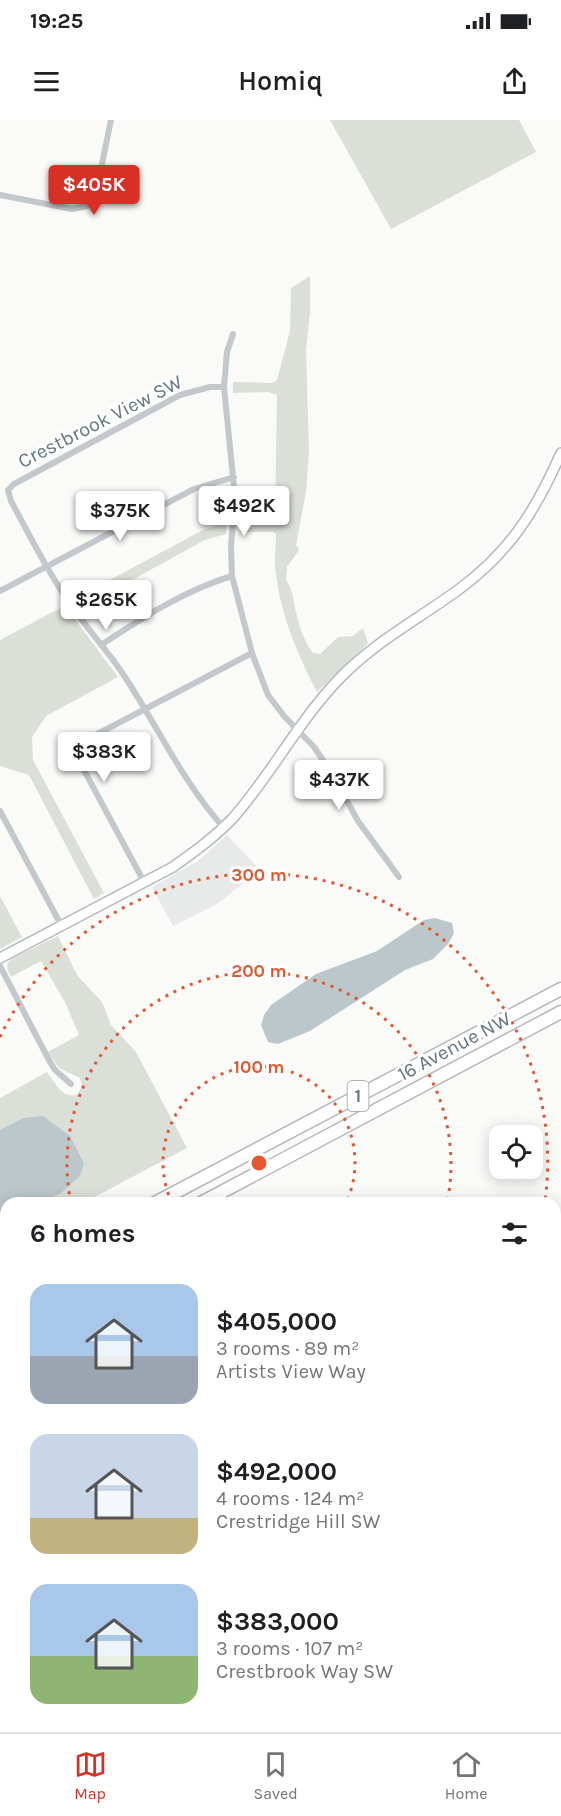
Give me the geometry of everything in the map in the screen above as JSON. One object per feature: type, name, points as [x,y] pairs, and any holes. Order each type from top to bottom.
[{"type":"highway","name":"16 Avenue NW","points":[[166,1197],[561,989]]},
{"type":"highway","name":"16 Avenue NW","points":[[212,1197],[561,1012]]},
{"type":"street","points":[[0,195],[72,209],[87,206],[96,193],[111,120]]},
{"type":"street","points":[[234,334],[227,352],[224,387],[235,497],[231,546],[232,576],[252,653],[268,695],[322,759],[358,821],[399,877]]},
{"type":"street","name":"Crestbrook View SW","points":[[46,566],[11,501],[8,490],[10,486],[180,395],[210,387],[224,387]]},
{"type":"street","points":[[0,958],[189,856],[223,827],[238,811],[327,691],[354,663],[381,641],[459,589],[507,546],[534,508],[561,453]]},
{"type":"street","points":[[0,591],[194,489],[234,477]]},
{"type":"street","points":[[46,566],[74,610],[122,672],[180,771],[204,806],[223,827]]},
{"type":"street","points":[[101,645],[135,622],[202,586],[232,576]]},
{"type":"street","points":[[144,882],[76,757],[76,749],[84,741],[252,653]]},
{"type":"street","points":[[0,811],[61,925]]},
{"type":"street","points":[[0,966],[50,1062],[55,1070],[71,1084]]},
{"type":"shaded area","points":[[330,120],[519,120],[536,152],[391,229]]},
{"type":"shaded area","points":[[310,276],[310,312],[306,350],[309,451],[306,492],[296,545],[299,550],[287,567],[286,580],[302,634],[313,653],[320,654],[338,637],[353,636],[363,628],[368,643],[317,692],[295,646],[284,612],[275,562],[276,534],[273,532],[240,532],[240,523],[272,522],[275,519],[277,395],[268,392],[233,393],[233,382],[272,383],[277,380],[290,331],[291,288]]},
{"type":"shaded area","points":[[227,521],[226,534],[205,540],[101,596],[83,613],[77,607],[75,602],[106,582],[201,531]]},
{"type":"shaded area","points":[[64,606],[69,609],[118,677],[46,716],[32,737],[33,760],[104,893],[94,899],[29,775],[0,766],[0,640]]},
{"type":"shaded area","points":[[227,835],[260,870],[217,904],[173,926],[152,887],[198,861]]},
{"type":"shaded area","points":[[0,896],[22,937],[0,949]]},
{"type":"shaded area","points":[[435,918],[452,923],[454,933],[448,944],[433,959],[405,970],[310,1031],[278,1044],[268,1042],[261,1025],[271,1005],[316,974],[377,951],[424,920]]},
{"type":"shaded area","points":[[58,936],[77,975],[102,1002],[111,1025],[136,1052],[187,1148],[94,1197],[0,1197],[0,1098],[47,1072],[59,1089],[67,1094],[77,1095],[82,1086],[80,1078],[59,1068],[48,1052],[79,1035],[65,1002],[41,961],[11,977],[7,967],[11,959]]},
{"type":"shaded area","points":[[43,1116],[70,1136],[84,1163],[80,1176],[61,1193],[53,1197],[0,1197],[0,1130],[23,1118]]}]
